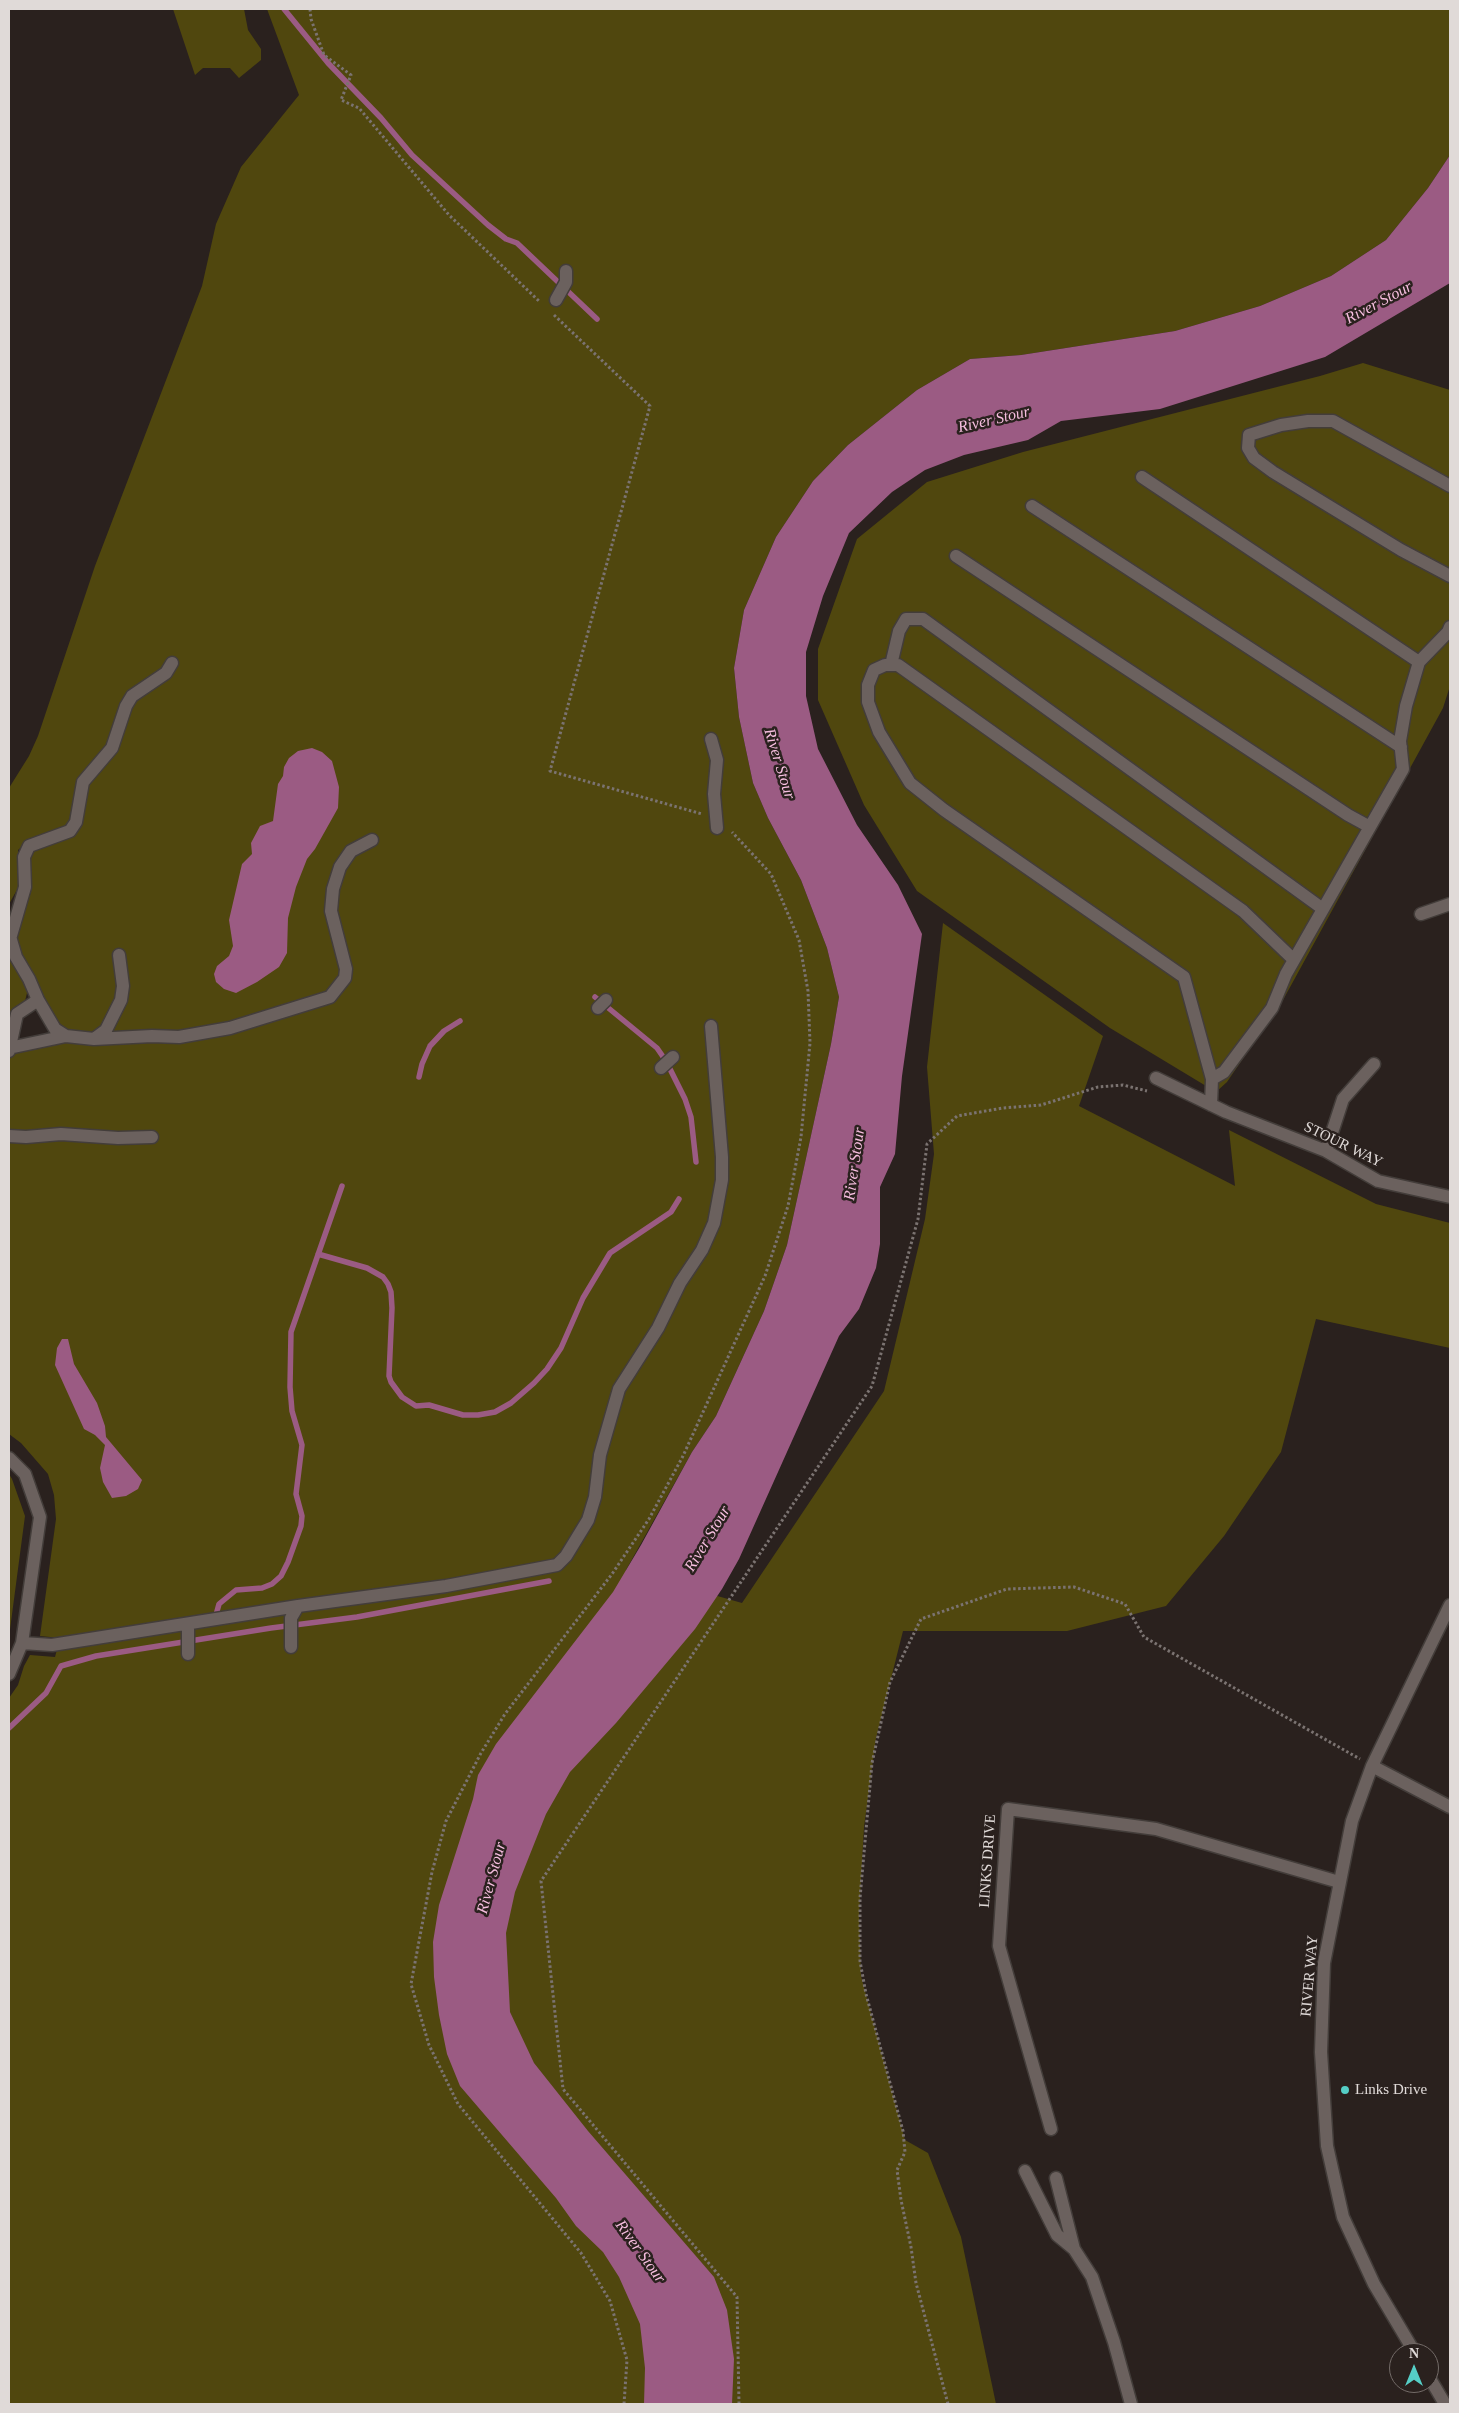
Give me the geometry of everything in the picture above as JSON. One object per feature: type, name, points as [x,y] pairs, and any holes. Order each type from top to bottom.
[{"type":"street","points":[[553,305],[566,282],[566,272]]},
{"type":"street","points":[[1450,486],[1332,421],[1308,421],[1281,425],[1250,435],[1248,448],[1254,458],[1273,472],[1401,550],[1450,576]]},
{"type":"street","points":[[1142,477],[1419,662]]},
{"type":"street","points":[[1032,506],[1401,748]]},
{"type":"street","points":[[956,556],[1348,815],[1370,826]]},
{"type":"street","points":[[891,665],[899,631],[906,619],[923,619],[1323,909]]},
{"type":"street","points":[[1212,1079],[1224,1072],[1272,1008],[1294,960],[1403,769],[1401,748],[1406,706],[1419,662],[1450,628]]},
{"type":"street","points":[[66,1036],[56,1029],[38,1000],[30,979],[16,957],[9,935],[25,887],[24,857],[29,846],[70,831],[76,822],[83,782],[112,748],[126,706],[132,696],[166,672],[172,663]]},
{"type":"street","points":[[1211,1105],[1212,1079],[1184,977],[944,810],[910,783],[879,732],[868,702],[868,685],[874,670],[898,665],[1243,911],[1294,960]]},
{"type":"street","points":[[711,739],[717,760],[714,794],[717,824]]},
{"type":"street","points":[[38,1000],[18,1014],[9,1049],[66,1036],[94,1039],[152,1036],[179,1037],[272,1017],[330,997],[345,978],[346,969],[331,911],[334,889],[340,867],[351,851],[372,840]]},
{"type":"street","points":[[1421,914],[1450,904]]},
{"type":"street","points":[[94,1039],[106,1030],[122,1000],[123,986],[119,955]]},
{"type":"street","points":[[22,1643],[52,1645],[298,1606],[401,1593],[525,1573],[557,1565],[566,1556],[588,1520],[595,1497],[600,1455],[619,1389],[658,1328],[680,1283],[702,1250],[714,1223],[722,1180],[722,1157],[711,1026]]},
{"type":"street","points":[[661,1068],[673,1057]]},
{"type":"street","points":[[1326,1151],[1343,1099],[1374,1064]]},
{"type":"street","name":"STOUR WAY","points":[[1156,1078],[1226,1112],[1326,1151],[1378,1182],[1450,1197]]},
{"type":"street","points":[[9,1136],[26,1137],[61,1134],[118,1138],[152,1137]]},
{"type":"street","points":[[9,1458],[25,1474],[40,1517],[22,1643],[9,1674]]},
{"type":"street","name":"RIVER WAY","points":[[1408,2343],[1374,2284],[1343,2217],[1327,2146],[1321,2052],[1324,1963],[1352,1821],[1372,1766],[1450,1605]]},
{"type":"street","points":[[291,1647],[291,1618],[298,1606]]},
{"type":"street","points":[[188,1624],[188,1654]]},
{"type":"street","points":[[1372,1766],[1450,1807]]},
{"type":"street","name":"LINKS DRIVE","points":[[1051,2129],[999,1946],[1008,1808],[1156,1829],[1339,1882]]},
{"type":"street","points":[[1025,2170],[1057,2235],[1074,2249]]},
{"type":"street","points":[[1056,2178],[1074,2249],[1092,2278],[1114,2342],[1131,2404]]},
{"type":"street","points":[[1438,2393],[1445,2404]]},
{"type":"path","points":[[310,9],[311,19],[324,55],[351,75],[345,95],[341,100],[359,108],[449,216],[542,304]]},
{"type":"path","points":[[553,305],[650,406],[550,772],[705,814],[717,824],[726,826],[771,874],[799,940],[808,991],[810,1043],[801,1137],[788,1206],[761,1285],[683,1456],[649,1519],[612,1574],[505,1714],[481,1754],[446,1821],[432,1872],[412,1984],[429,2045],[458,2104],[581,2254],[610,2301],[627,2360],[624,2404]]},
{"type":"path","points":[[740,2404],[737,2297],[563,2089],[541,1880],[872,1386],[918,1219],[927,1144],[957,1116],[1003,1108],[1041,1105],[1098,1087],[1123,1085],[1147,1091],[1156,1078]]},
{"type":"shaded area","points":[[173,9],[244,9],[248,30],[261,49],[261,60],[239,78],[230,68],[203,68],[195,75]]},
{"type":"shaded area","points":[[267,9],[1450,9],[1450,155],[1428,188],[1386,240],[1331,276],[1260,306],[1175,331],[1021,355],[970,359],[917,390],[848,445],[813,481],[776,537],[744,610],[734,668],[739,717],[753,783],[768,818],[801,880],[827,948],[839,997],[831,1044],[787,1245],[764,1311],[716,1416],[692,1452],[626,1570],[742,1603],[884,1391],[925,1219],[934,1154],[927,1067],[943,923],[1103,1036],[1079,1106],[1235,1186],[1229,1130],[1376,1204],[1450,1223],[1450,1348],[1316,1319],[1281,1452],[1224,1536],[1166,1606],[1067,1631],[903,1631],[876,1738],[864,1827],[859,1915],[861,1976],[905,2140],[928,2153],[961,2237],[996,2404],[9,2404],[9,1698],[18,1685],[30,1655],[55,1657],[60,1638],[40,1636],[56,1519],[54,1495],[48,1474],[21,1443],[9,1434],[9,1052],[66,1030],[49,1012],[16,947],[15,936],[31,892],[28,858],[38,846],[25,844],[18,850],[18,888],[9,904],[9,788],[29,756],[38,736],[95,566],[202,286],[216,224],[241,167],[299,95]]},
{"type":"shaded area","points":[[1363,363],[1450,390],[1450,686],[1443,708],[1283,1000],[1227,1082],[1216,1092],[1110,1028],[917,891],[864,805],[818,700],[818,649],[857,539],[927,482],[1023,452],[1320,376]]},
{"type":"shaded area","points":[[9,954],[28,989],[25,1001],[9,1015]]},
{"type":"shaded area","points":[[9,1474],[25,1516],[9,1637]]},
{"type":"water","name":"River Stour","points":[[1450,155],[1450,283],[1325,357],[1160,409],[1061,421],[1028,440],[964,455],[925,470],[892,492],[849,533],[823,596],[806,652],[806,696],[818,749],[857,825],[898,885],[922,934],[902,1076],[895,1154],[880,1187],[880,1244],[876,1268],[859,1309],[839,1336],[739,1559],[722,1589],[695,1629],[616,1723],[570,1772],[546,1814],[515,1892],[506,1933],[510,2012],[534,2063],[588,2131],[714,2277],[727,2310],[734,2359],[732,2404],[644,2404],[645,2368],[640,2324],[619,2277],[603,2252],[576,2226],[556,2198],[460,2086],[447,2054],[439,2015],[434,1977],[433,1942],[439,1905],[473,1799],[478,1775],[496,1744],[613,1592],[641,1545],[692,1452],[716,1416],[764,1311],[787,1245],[831,1044],[839,997],[827,948],[801,880],[768,818],[753,783],[739,717],[734,668],[744,610],[776,537],[813,481],[848,445],[917,390],[970,359],[1021,355],[1175,331],[1260,306],[1331,276],[1386,240],[1428,188]]},
{"type":"water","points":[[312,748],[322,752],[332,761],[339,787],[338,808],[315,849],[307,859],[296,887],[288,918],[287,953],[279,967],[257,982],[236,993],[224,989],[216,982],[214,974],[217,966],[229,956],[233,946],[229,920],[242,864],[252,854],[251,843],[260,826],[273,821],[278,784],[289,758],[298,751]]},
{"type":"water","points":[[62,1339],[68,1339],[74,1364],[97,1403],[105,1426],[106,1437],[142,1480],[138,1489],[126,1496],[112,1498],[103,1482],[100,1468],[105,1445],[95,1435],[84,1429],[55,1365],[57,1348]]},
{"type":"waterway","points":[[284,9],[328,63],[381,118],[412,155],[488,225],[506,239],[517,243],[597,319]]},
{"type":"waterway","points":[[595,997],[657,1048],[666,1061],[685,1099],[691,1117],[696,1162]]},
{"type":"waterway","points":[[419,1077],[422,1064],[430,1046],[444,1031],[460,1021]]},
{"type":"waterway","points":[[216,1615],[219,1604],[236,1590],[262,1588],[272,1584],[281,1576],[301,1526],[302,1516],[296,1494],[302,1445],[292,1411],[290,1387],[291,1332],[342,1186]]},
{"type":"waterway","points":[[318,1254],[367,1268],[383,1277],[388,1284],[391,1292],[392,1308],[389,1376],[402,1397],[416,1406],[429,1405],[463,1415],[478,1415],[495,1412],[511,1403],[534,1383],[547,1369],[561,1348],[583,1298],[610,1253],[671,1212],[679,1199]]},
{"type":"waterway","points":[[9,1728],[46,1693],[61,1666],[96,1656],[271,1628],[357,1617],[549,1581]]},
{"type":"place","name":"Links Drive","points":[[1345,2090]]}]
